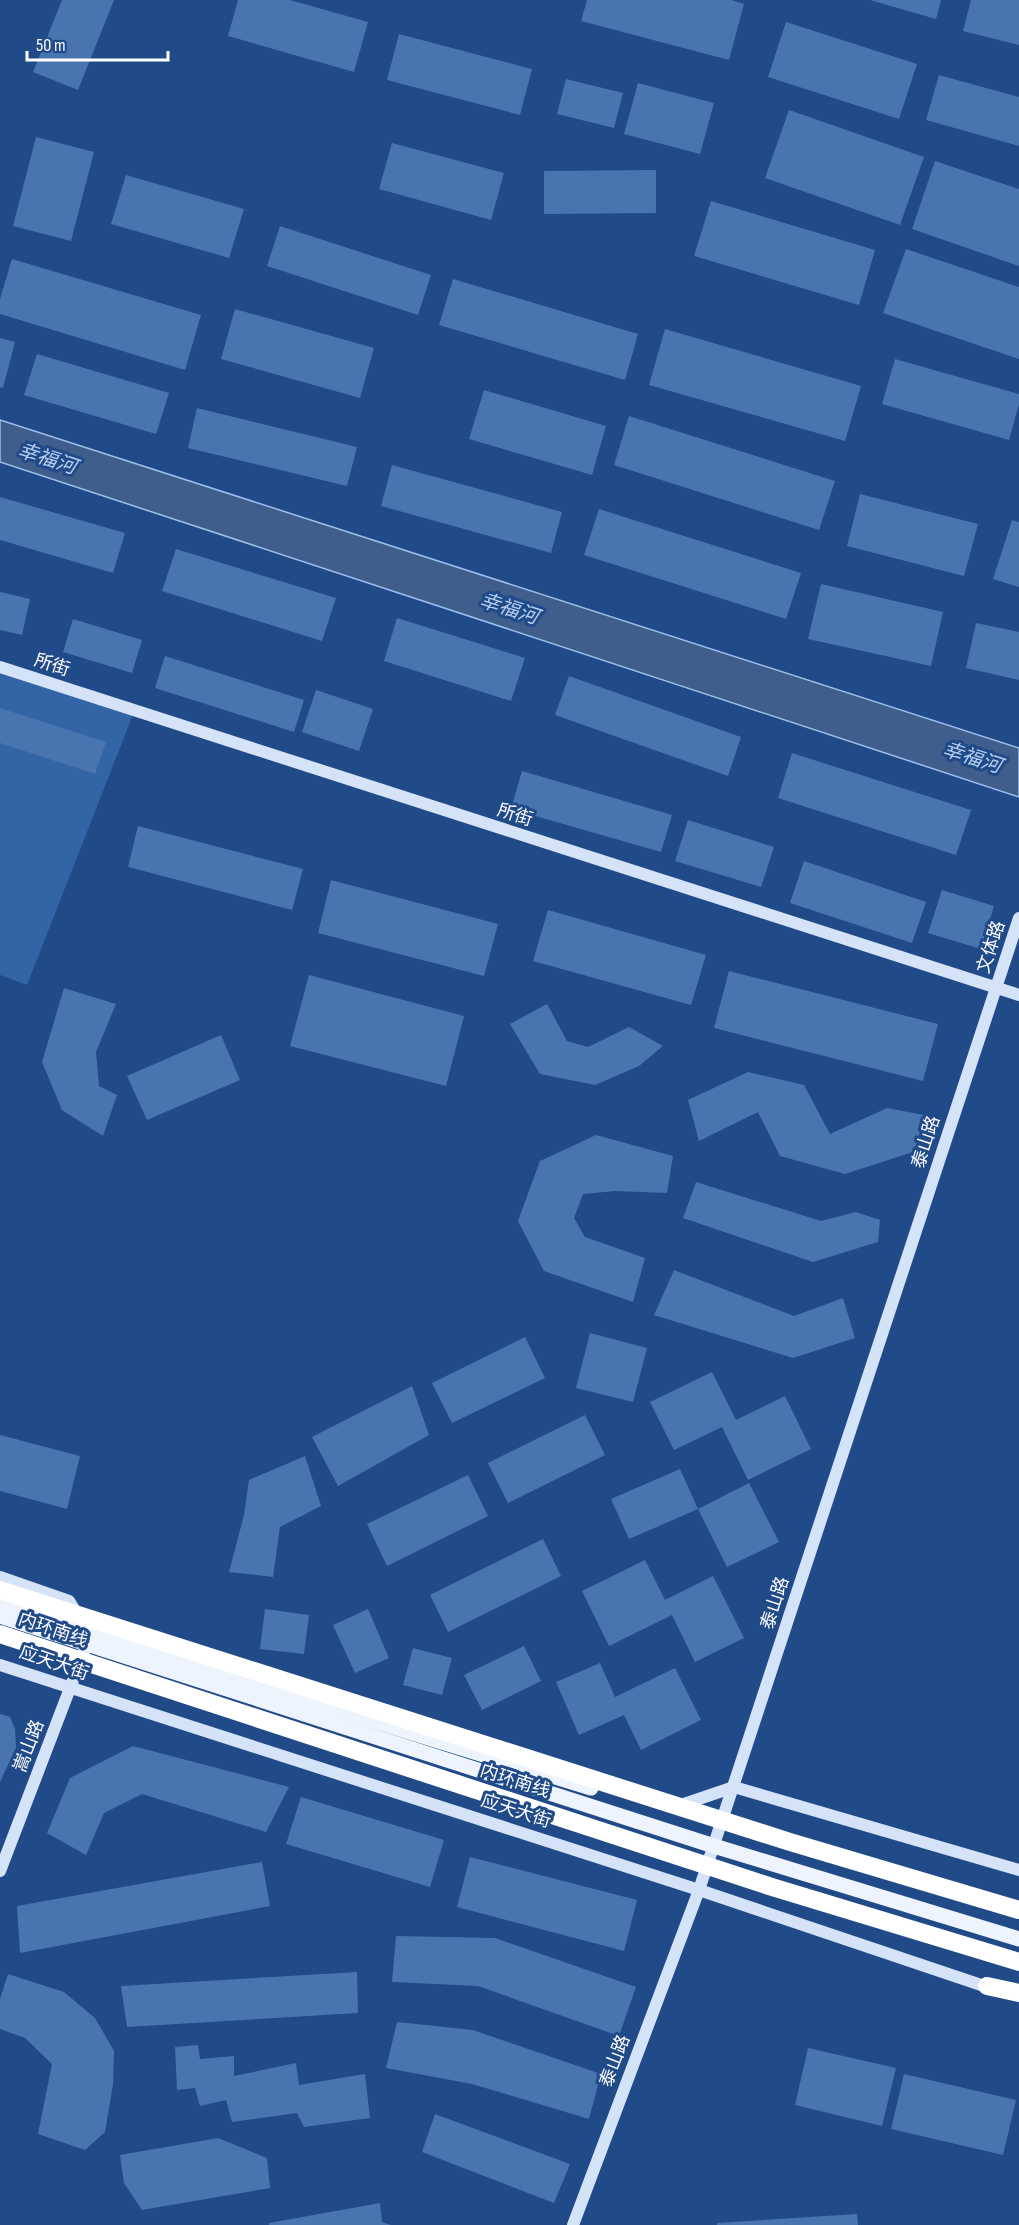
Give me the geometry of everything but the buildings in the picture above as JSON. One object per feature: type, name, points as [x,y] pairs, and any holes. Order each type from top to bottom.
[{"type":"highway","name":"内环南线","points":[[0,1590],[790,1842],[1019,1910]]},
{"type":"highway","name":"内环南线","points":[[0,1634],[772,1887],[1019,1962]]},
{"type":"highway","points":[[987,1986],[1019,1993]]},
{"type":"main road","name":"应天大街","points":[[0,1603],[90,1639],[714,1846],[1019,1939]]},
{"type":"main road","name":"应天大街","points":[[0,1616],[90,1639],[1019,1918]]},
{"type":"street","name":"所街","points":[[0,667],[1019,995]]},
{"type":"street","name":"文体路","points":[[996,988],[1019,918]]},
{"type":"street","name":"泰山路","points":[[573,2225],[699,1890],[996,988]]},
{"type":"street","points":[[0,1577],[69,1600],[90,1639]]},
{"type":"street","name":"嵩山路","points":[[0,1871],[90,1639]]},
{"type":"street","name":"应天大街","points":[[0,1665],[699,1890],[987,1986],[1019,2000]]},
{"type":"street","points":[[665,1810],[734,1787],[1019,1870]]},
{"type":"shaded area","points":[[0,664],[136,707],[27,985],[0,975]]},
{"type":"water","name":"幸福河","points":[[0,420],[1019,748],[1019,797],[0,462]]}]
